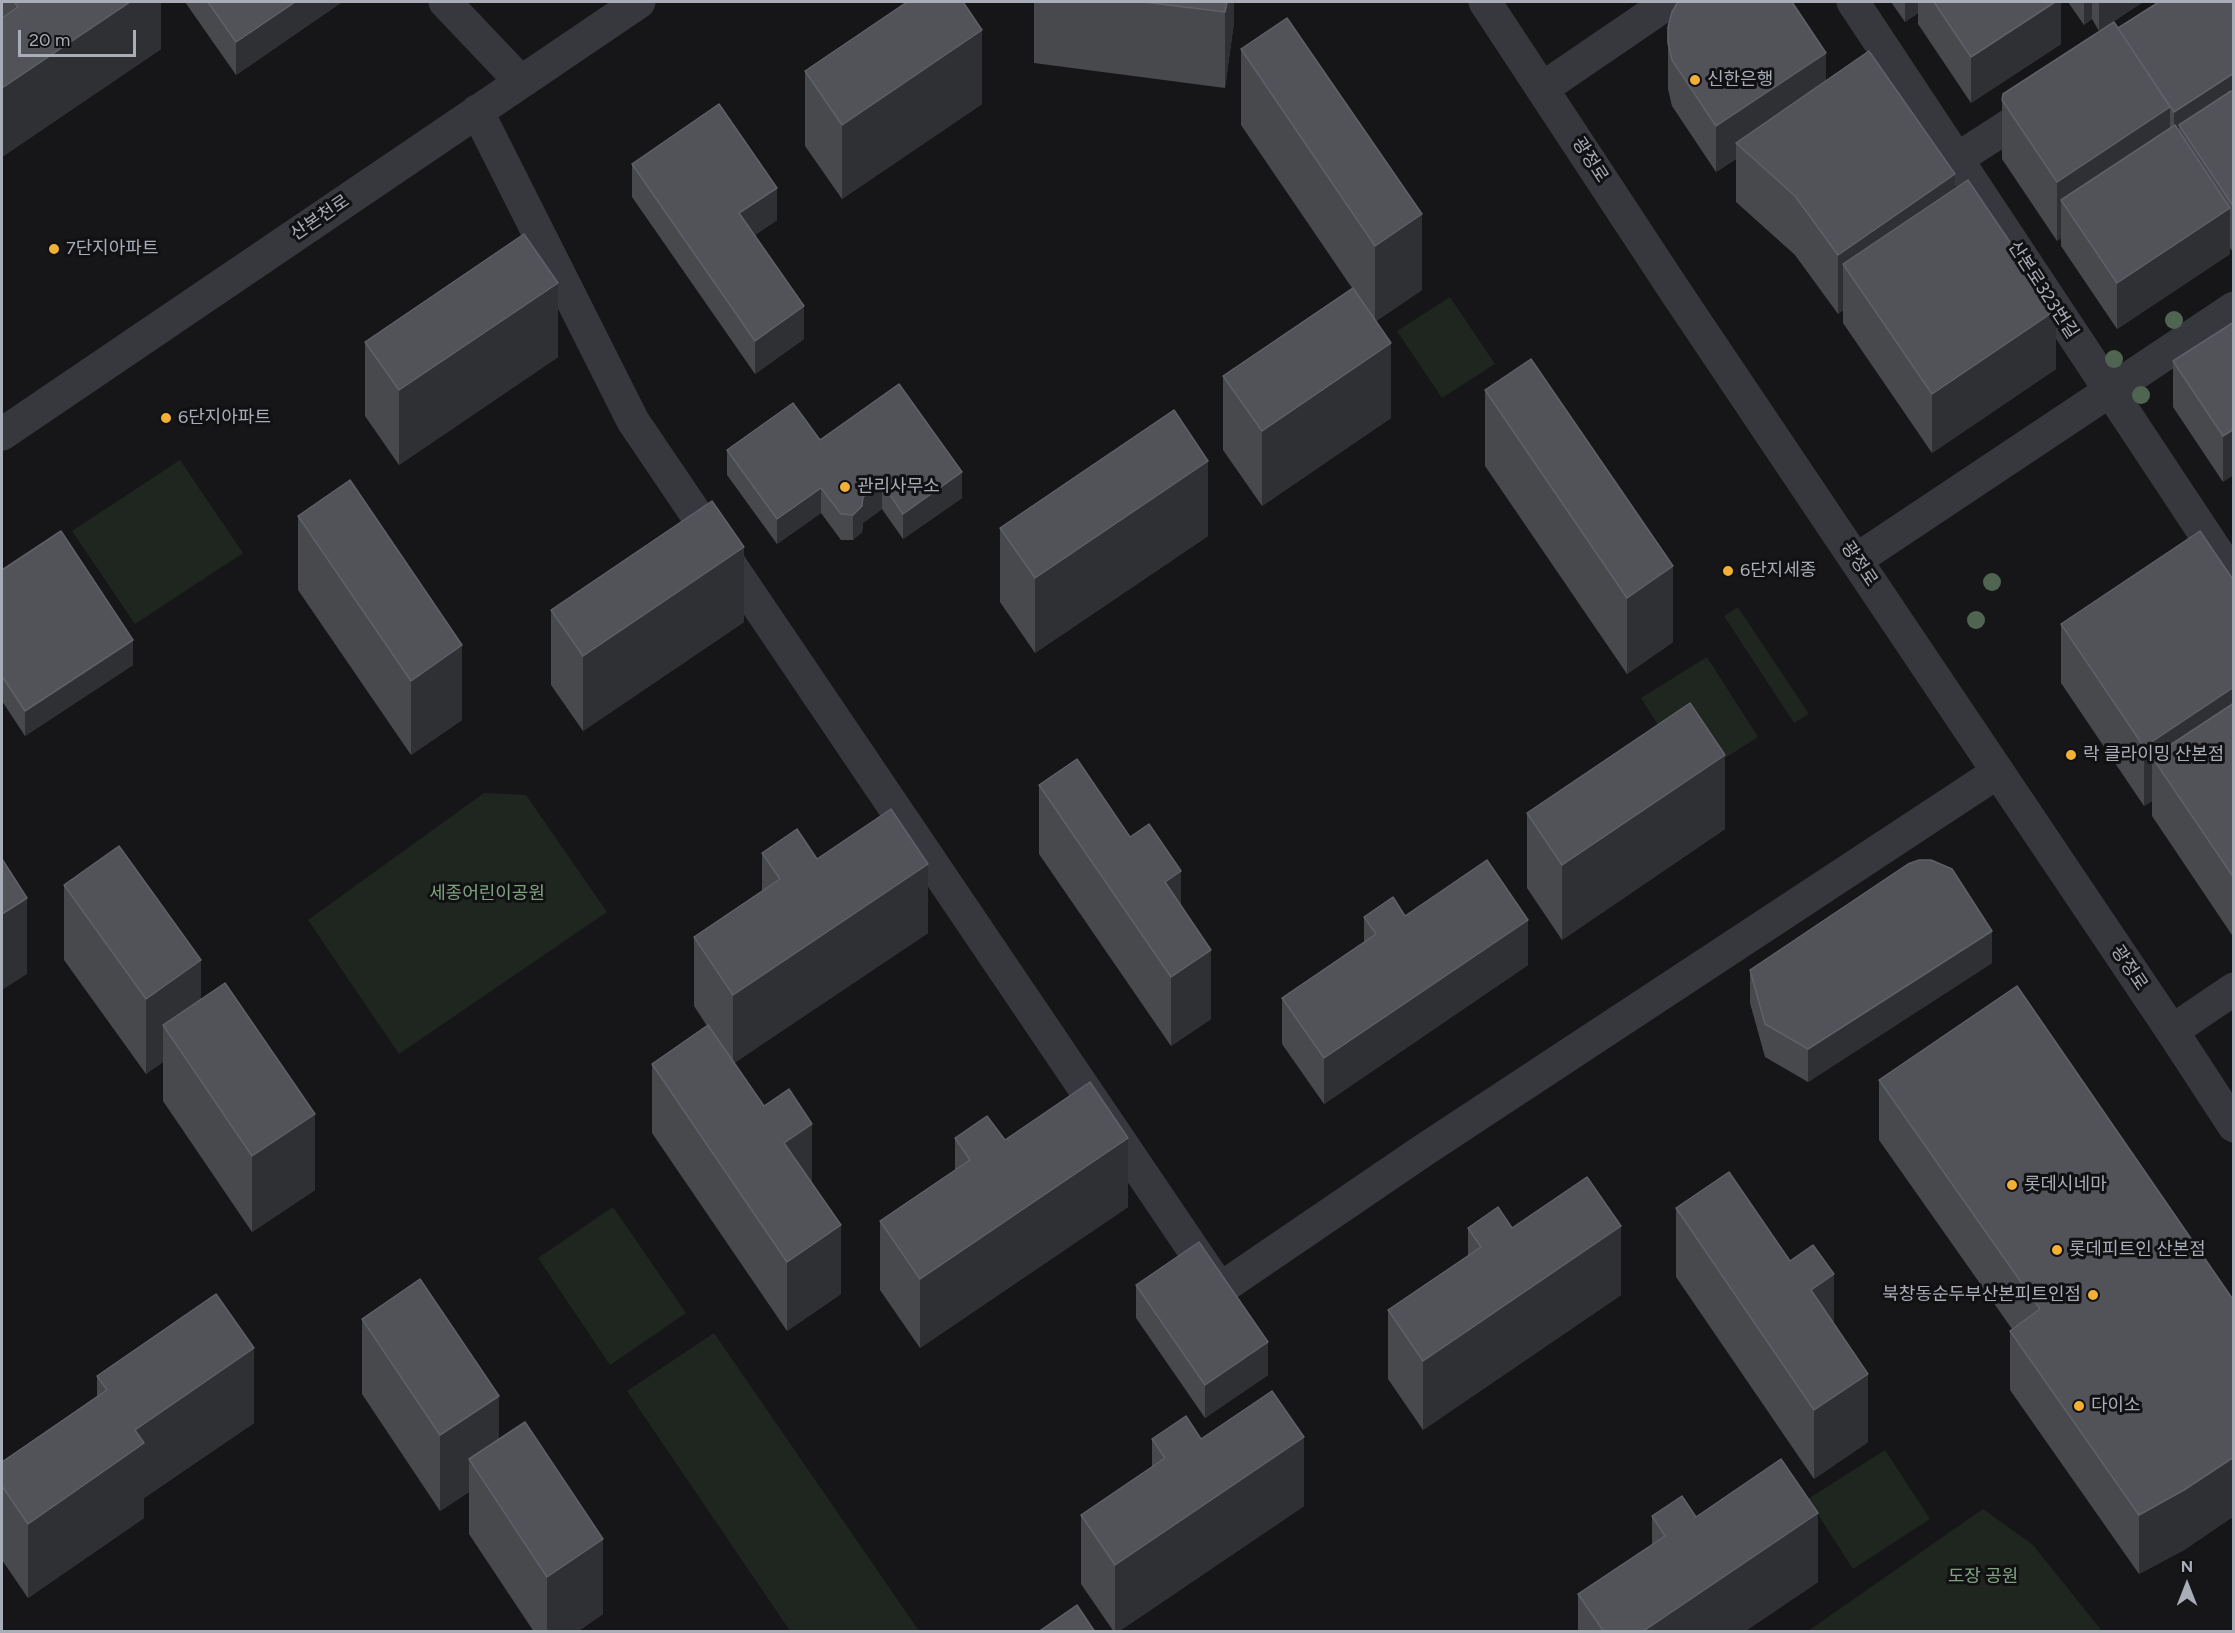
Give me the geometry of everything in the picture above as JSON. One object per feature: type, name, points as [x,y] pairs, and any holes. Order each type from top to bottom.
[{"type":"street","points":[[445,2],[521,82]]},
{"type":"street","name":"산본천로","points":[[2,434],[639,2]]},
{"type":"street","name":"광정로","points":[[1485,2],[2234,1126]]},
{"type":"street","points":[[1543,88],[1669,2]]},
{"type":"street","name":"산본로323번길","points":[[1853,2],[2234,578]]},
{"type":"street","points":[[1957,159],[2064,90]]},
{"type":"street","points":[[477,111],[633,421],[1220,1289],[1424,1150],[1998,772]]},
{"type":"street","points":[[1856,560],[2234,308]]},
{"type":"street","points":[[2172,1030],[2234,989]]},
{"type":"green space","points":[[1450,297],[1495,364],[1442,398],[1397,331]]},
{"type":"green space","points":[[180,460],[243,553],[135,624],[72,531]]},
{"type":"green space","points":[[1738,607],[1809,714],[1794,723],[1724,616]]},
{"type":"green space","points":[[1707,657],[1758,737],[1692,779],[1641,698]]},
{"type":"green space","name":"세종어린이공원","points":[[484,793],[526,795],[607,912],[399,1054],[308,920]]},
{"type":"green space","points":[[613,1207],[686,1313],[610,1365],[538,1258]]},
{"type":"green space","points":[[714,1333],[919,1631],[790,1631],[627,1391]]},
{"type":"green space","points":[[1885,1450],[1930,1519],[1853,1569],[1808,1499]]},
{"type":"green space","name":"도장 공원","points":[[1983,1509],[2033,1545],[2102,1631],[1808,1631]]},
{"type":"building","points":[[14,2],[130,2],[2,88],[2,18],[18,7]]},
{"type":"building","points":[[208,2],[295,2],[236,42]]},
{"type":"building","points":[[907,2],[963,2],[982,30],[842,125],[805,71]]},
{"type":"building","points":[[1144,2],[1227,2],[1225,12]]},
{"type":"building","points":[[1678,2],[1792,2],[1826,53],[1716,126],[1672,60],[1668,43],[1668,27],[1672,12]]},
{"type":"building","points":[[1934,2],[2055,2],[1971,57]]},
{"type":"building","points":[[2159,2],[2234,2],[2234,73],[2174,112],[2118,28]]},
{"type":"building","points":[[1287,18],[1422,214],[1375,246],[1241,49]]},
{"type":"building","points":[[2114,22],[2170,107],[2057,182],[2002,100],[2003,94]]},
{"type":"building","points":[[1869,51],[1955,174],[1838,255],[1795,196],[1736,143]]},
{"type":"building","points":[[2231,91],[2234,93],[2233,206],[2179,125]]},
{"type":"building","points":[[719,104],[777,188],[739,213],[804,306],[755,341],[632,164]]},
{"type":"building","points":[[2175,125],[2230,208],[2117,283],[2061,200]]},
{"type":"building","points":[[1968,180],[2056,310],[1932,394],[1843,264]]},
{"type":"building","points":[[524,234],[558,283],[399,390],[365,342]]},
{"type":"building","points":[[1353,288],[1391,343],[1262,431],[1223,376]]},
{"type":"building","points":[[2234,322],[2234,429],[2223,436],[2173,361]]},
{"type":"building","points":[[1531,359],[1673,566],[1627,598],[1485,390]]},
{"type":"building","name":"관리사무소","points":[[899,384],[962,472],[903,514],[882,483],[863,497],[862,506],[853,515],[841,514],[821,488],[777,519],[727,450],[793,403],[820,440]]},
{"type":"building","points":[[1174,410],[1208,461],[1035,578],[1000,528]]},
{"type":"building","points":[[350,480],[462,645],[411,681],[298,516]]},
{"type":"building","points":[[712,501],[744,547],[583,656],[551,610]]},
{"type":"building","points":[[61,531],[133,640],[25,711],[2,676],[2,570]]},
{"type":"building","points":[[2200,531],[2234,581],[2234,687],[2144,747],[2061,624]]},
{"type":"building","points":[[1690,703],[1725,755],[1562,865],[1527,813]]},
{"type":"building","points":[[2234,703],[2234,878],[2152,757]]},
{"type":"building","points":[[1077,759],[1130,837],[1149,824],[1181,871],[1165,882],[1211,950],[1171,977],[1039,785]]},
{"type":"building","points":[[891,809],[928,864],[733,995],[694,937],[780,879],[762,853],[797,829],[817,859]]},
{"type":"building","points":[[119,846],[201,960],[146,999],[64,885]]},
{"type":"building","points":[[2,859],[27,898],[2,914]]},
{"type":"building","points":[[1487,860],[1528,920],[1324,1058],[1282,998],[1376,934],[1364,917],[1393,897],[1405,916]]},
{"type":"building","points":[[1919,860],[1931,860],[1952,869],[1992,931],[1808,1049],[1765,1024],[1750,970],[1908,864]]},
{"type":"building","points":[[225,983],[315,1114],[252,1156],[163,1025]]},
{"type":"building","name":"롯데피트인 산본점","points":[[2017,986],[2234,1301],[2234,1457],[2184,1490],[2139,1515],[2010,1331],[2040,1309],[1879,1080]]},
{"type":"building","points":[[708,1025],[764,1106],[789,1089],[812,1124],[784,1143],[841,1225],[787,1262],[652,1064]]},
{"type":"building","points":[[1090,1082],[1128,1138],[920,1279],[880,1221],[970,1160],[955,1138],[987,1116],[1005,1140]]},
{"type":"building","points":[[1729,1172],[1790,1261],[1813,1245],[1834,1274],[1811,1290],[1868,1374],[1814,1410],[1676,1208]]},
{"type":"building","points":[[1587,1177],[1621,1226],[1423,1361],[1388,1310],[1481,1247],[1468,1228],[1498,1207],[1512,1228]]},
{"type":"building","points":[[1199,1242],[1268,1342],[1205,1385],[1136,1285]]},
{"type":"building","points":[[420,1279],[499,1396],[440,1435],[362,1319]]},
{"type":"building","points":[[216,1294],[254,1348],[135,1430],[144,1443],[28,1524],[2,1486],[2,1462],[107,1390],[97,1376]]},
{"type":"building","points":[[1272,1391],[1304,1437],[1115,1565],[1081,1515],[1165,1458],[1152,1439],[1186,1416],[1201,1439]]},
{"type":"building","points":[[525,1422],[603,1539],[547,1577],[469,1459]]},
{"type":"building","points":[[1781,1459],[1818,1513],[1642,1632],[1604,1632],[1578,1594],[1665,1536],[1652,1516],[1682,1496],[1696,1517]]},
{"type":"building","points":[[1077,1605],[1095,1632],[1038,1632]]},
{"type":"place","name":"신한은행","points":[[1695,80]]},
{"type":"place","name":"7단지아파트","points":[[54,249]]},
{"type":"place","name":"6단지아파트","points":[[166,418]]},
{"type":"place","name":"관리사무소","points":[[845,487]]},
{"type":"place","name":"6단지세종","points":[[1728,571]]},
{"type":"place","name":"락 클라이밍 산본점","points":[[2071,755]]},
{"type":"place","name":"롯데시네마","points":[[2012,1185]]},
{"type":"place","name":"롯데피트인 산본점","points":[[2057,1250]]},
{"type":"place","name":"북창동순두부산본피트인점","points":[[2093,1295]]},
{"type":"place","name":"다이소","points":[[2079,1406]]}]
